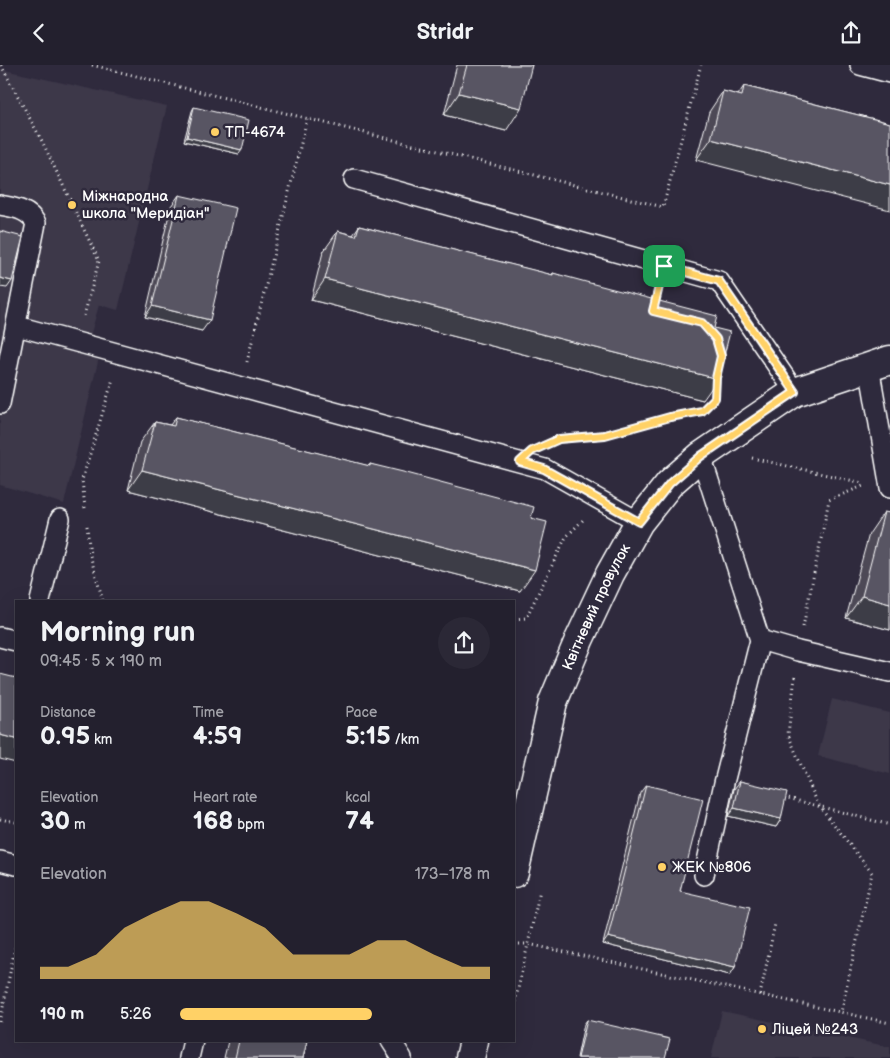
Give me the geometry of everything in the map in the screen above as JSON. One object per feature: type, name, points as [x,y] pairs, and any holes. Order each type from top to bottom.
[{"type":"street","name":"Квітневий провулок","points":[[515,869],[554,702],[579,640],[610,574],[639,522],[670,483],[704,464],[795,392],[880,363]]},
{"type":"street","points":[[470,1058],[474,1042]]},
{"type":"lane","points":[[860,65],[890,73]]},
{"type":"lane","points":[[354,179],[719,281],[795,392]]},
{"type":"lane","points":[[0,205],[24,211],[30,214],[36,223],[0,404]]},
{"type":"lane","points":[[17,326],[544,469],[639,522]]},
{"type":"lane","points":[[880,363],[890,488]]},
{"type":"lane","points":[[704,464],[760,639],[724,783],[704,875]]},
{"type":"lane","points":[[40,600],[60,519]]},
{"type":"lane","points":[[0,637],[15,641]]},
{"type":"lane","points":[[760,639],[798,651],[890,672]]},
{"type":"lane","points":[[0,861],[15,865]]},
{"type":"lane","points":[[189,1058],[193,1042]]},
{"type":"lane","points":[[392,1042],[402,1058]]},
{"type":"path","points":[[1,65],[42,141],[99,261],[76,342]]},
{"type":"path","points":[[92,65],[663,207],[701,65]]},
{"type":"path","points":[[241,387],[307,119]]},
{"type":"path","points":[[653,311],[664,266]]},
{"type":"path","points":[[103,600],[90,555],[82,480],[120,354]]},
{"type":"path","points":[[520,462],[532,451],[559,439],[605,435],[670,417],[702,411],[715,398],[718,371]]},
{"type":"path","points":[[704,464],[736,454],[890,488]]},
{"type":"path","points":[[515,619],[526,618],[566,537],[601,501]]},
{"type":"path","points":[[781,796],[890,825]]},
{"type":"path","points":[[0,819],[15,822]]},
{"type":"path","points":[[841,1012],[872,873]]},
{"type":"path","points":[[515,1002],[541,886]]},
{"type":"path","points":[[760,995],[775,924]]},
{"type":"path","points":[[515,944],[528,944],[890,1023]]},
{"type":"path","points":[[0,1021],[15,948]]},
{"type":"shaded area","name":"Міжнародна школа \"Меридіан\"","points":[[0,69],[167,106],[118,310],[99,305],[90,337],[101,349],[64,504],[0,485]]},
{"type":"shaded area","points":[[832,699],[890,713],[890,774],[818,756]]},
{"type":"shaded area","name":"Ліцей №243","points":[[722,1011],[890,1047],[890,1058],[711,1058]]},
{"type":"building","points":[[467,65],[532,65],[521,108],[459,93]]},
{"type":"building","points":[[744,86],[890,123],[890,185],[711,139],[723,91],[742,96]]},
{"type":"building","name":"ТП-4674","points":[[194,107],[249,120],[242,150],[187,137]]},
{"type":"building","points":[[179,195],[236,208],[210,320],[152,306]]},
{"type":"building","points":[[359,226],[553,275],[553,273],[717,316],[714,328],[730,332],[718,379],[325,279],[338,231],[356,236]]},
{"type":"building","points":[[0,231],[23,237],[12,281],[0,278]]},
{"type":"building","points":[[176,417],[370,466],[370,464],[403,472],[534,507],[531,518],[547,522],[535,570],[142,470],[155,422],[174,426]]},
{"type":"building","points":[[884,512],[890,513],[890,604],[862,596]]},
{"type":"building","points":[[0,674],[15,678],[15,739],[0,735]]},
{"type":"building","points":[[740,781],[787,792],[781,819],[734,808]]},
{"type":"building","points":[[646,785],[703,799],[680,891],[750,907],[735,967],[608,937]]},
{"type":"building","points":[[587,1020],[670,1039],[665,1058],[578,1058]]},
{"type":"building","points":[[239,1042],[307,1042],[303,1058],[235,1058]]},
{"type":"place","name":"ТП-4674","points":[[215,132]]},
{"type":"place","name":"Міжнародна школа \"Меридіан\"","points":[[72,205]]},
{"type":"place","name":"ЖЕК №806","points":[[662,867]]},
{"type":"place","name":"Ліцей №243","points":[[762,1029]]},
{"type":"route","points":[[664,266],[719,281],[795,392],[701,456],[670,483],[639,522],[544,469],[520,462],[532,451],[559,439],[605,435],[670,417],[702,411],[715,398],[716,378],[721,356],[716,339],[702,323],[653,311],[664,266]]}]
